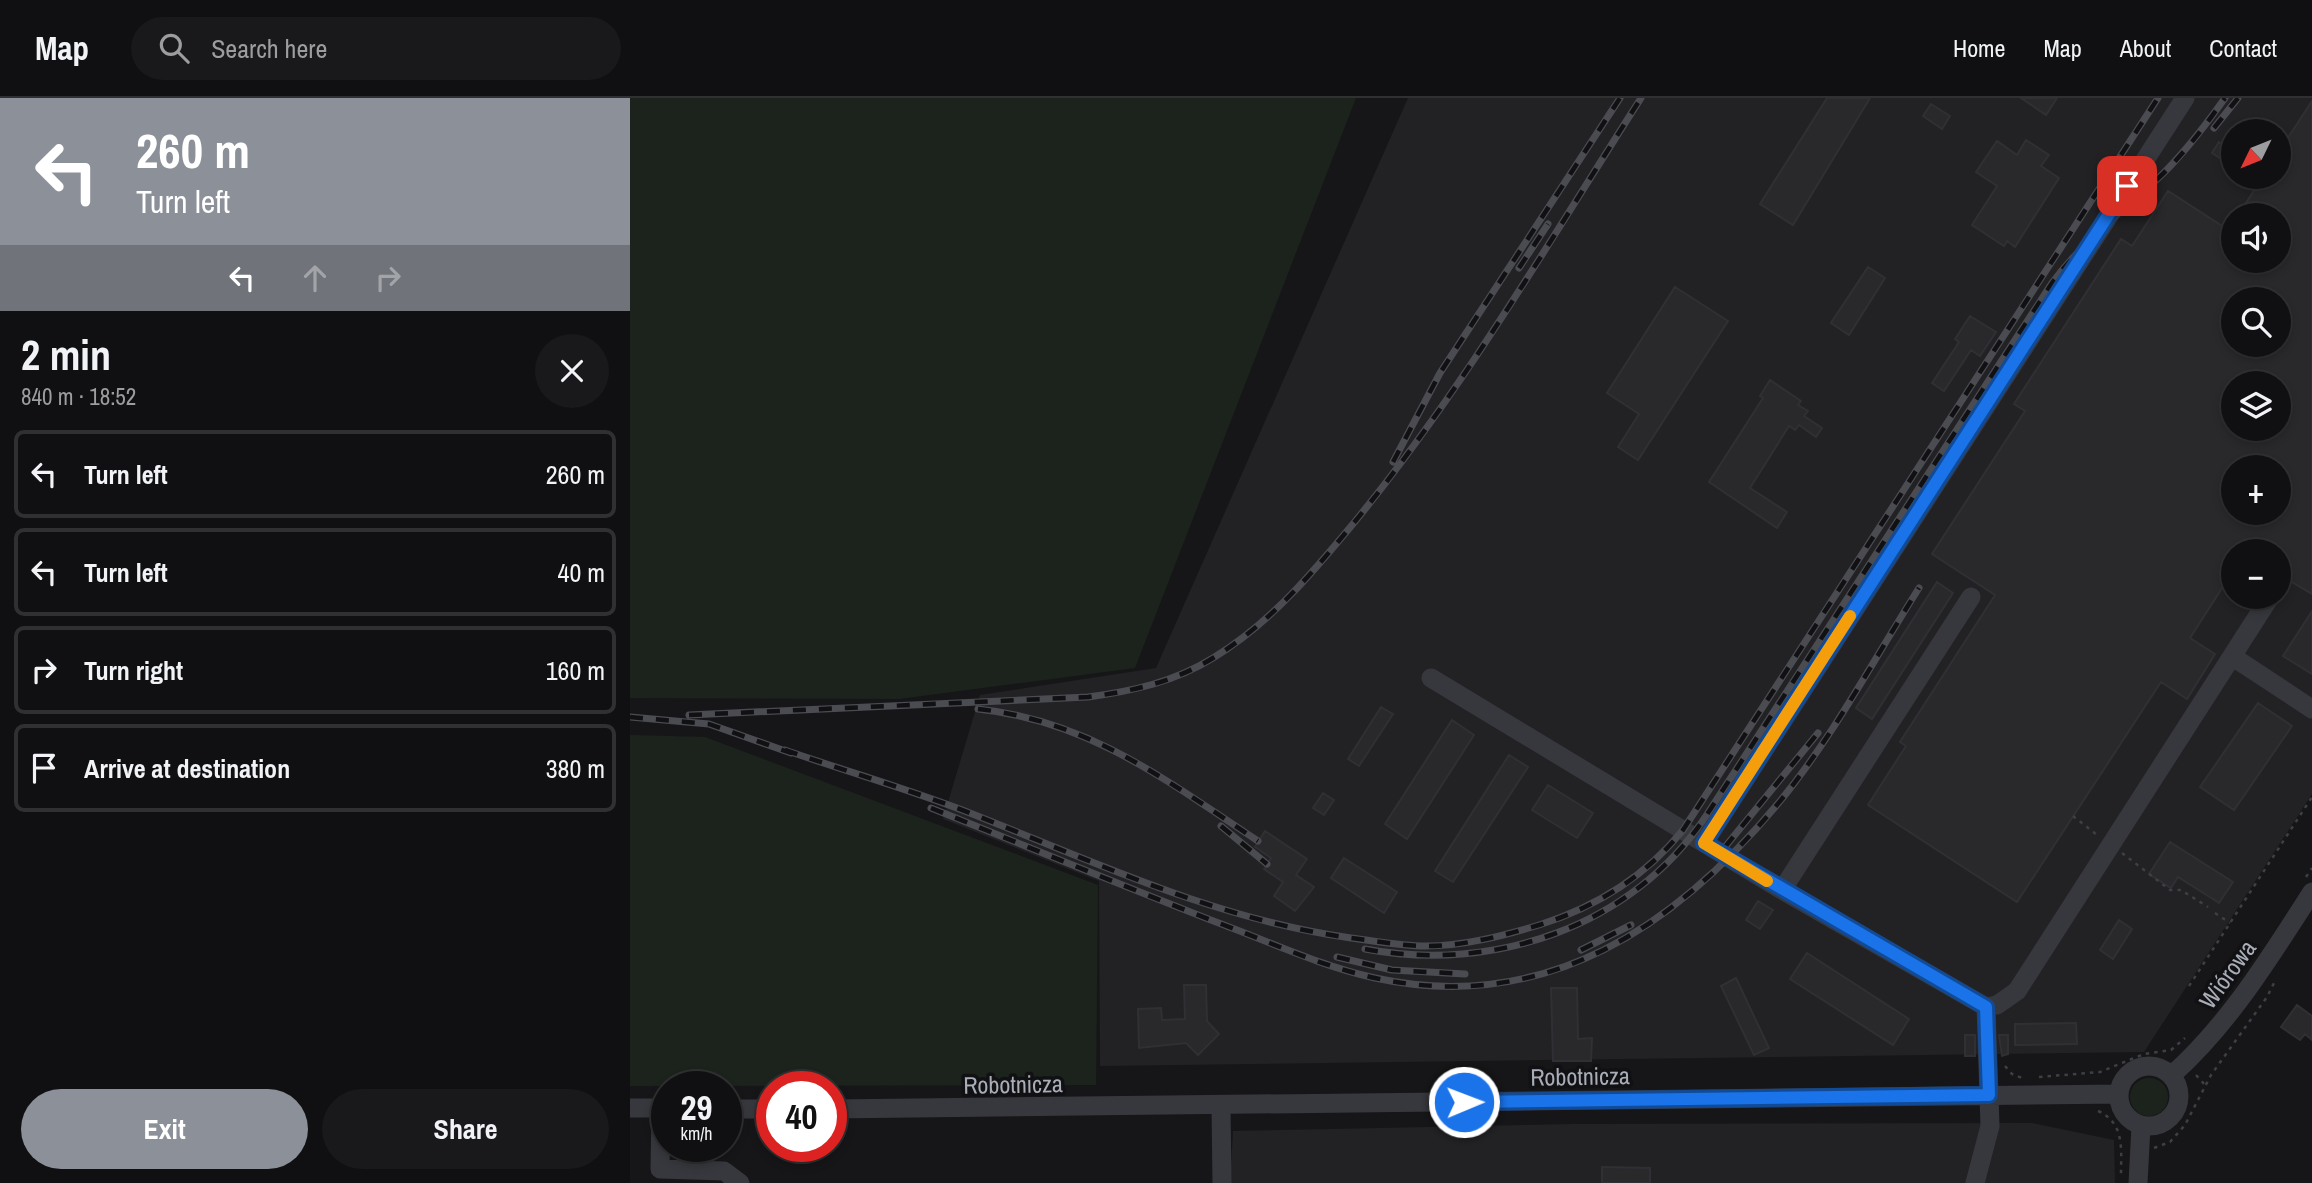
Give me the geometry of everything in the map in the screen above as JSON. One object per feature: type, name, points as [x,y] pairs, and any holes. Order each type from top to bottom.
[{"type":"street","points":[[1704,843],[2185,98]]},
{"type":"street","points":[[1782,891],[1971,597]]},
{"type":"street","points":[[1431,678],[1782,891],[1986,1007],[1997,1005],[2017,991],[2263,609]]},
{"type":"street","points":[[2234,657],[2312,709]]},
{"type":"street","name":"Wiórowa","points":[[2172,1075],[2222,1024],[2265,965],[2309,886]]},
{"type":"street","points":[[1975,1183],[1990,1126],[1986,1007]]},
{"type":"street","points":[[2156,1066],[2172,1075],[2180,1095],[2176,1112],[2162,1124],[2141,1126],[2125,1115],[2119,1094],[2126,1076],[2141,1067],[2156,1066]]},
{"type":"street","name":"Robotnicza","points":[[847,1109],[2119,1094]]},
{"type":"street","points":[[1221,1106],[1222,1183]]},
{"type":"street","points":[[630,1108],[651,1108]]},
{"type":"street","points":[[2138,1183],[2141,1126]]},
{"type":"street","points":[[660,1176],[724,1171],[740,1183]]},
{"type":"path","points":[[2189,986],[2312,797]]},
{"type":"path","points":[[2073,816],[2145,868],[2147,875],[2170,890],[2181,890],[2208,907]]},
{"type":"path","points":[[2309,886],[2312,868]]},
{"type":"path","points":[[2215,913],[2230,923]]},
{"type":"path","points":[[2153,1149],[2170,1142],[2185,1125],[2211,1075],[2267,997],[2277,980],[2265,965]]},
{"type":"path","points":[[2039,1077],[2100,1072],[2144,1054],[2171,1050],[2194,1030]]},
{"type":"path","points":[[2004,1062],[2012,1074],[2025,1078]]},
{"type":"path","points":[[2097,1110],[2107,1115],[2119,1130],[2121,1183]]},
{"type":"shaded area","points":[[630,98],[1356,98],[1135,668],[899,699],[630,698]]},
{"type":"shaded area","points":[[1408,98],[2312,98],[2312,794],[2144,1052],[1100,1066],[1099,881],[943,819],[980,695],[1156,668]]},
{"type":"shaded area","points":[[630,735],[705,737],[1098,885],[1096,1085],[847,1086],[847,1071],[756,1071],[756,1086],[742,1086],[742,1071],[651,1071],[651,1086],[630,1086]]},
{"type":"shaded area","points":[[2149,1078],[2162,1084],[2168,1097],[2162,1110],[2149,1116],[2136,1110],[2130,1097],[2136,1084]]},
{"type":"shaded area","points":[[2032,1123],[2114,1140],[2115,1183],[1230,1183],[1233,1131],[1573,1124]]},
{"type":"building","points":[[1827,98],[1870,98],[1793,225],[1760,204]]},
{"type":"building","points":[[2021,98],[2057,98],[2046,115]]},
{"type":"building","points":[[2312,101],[2312,594],[2291,580],[2291,539],[2221,539],[2221,590],[2190,638],[2215,654],[2187,699],[2161,682],[2017,902],[1868,805],[1906,746],[1900,742],[1995,595],[1932,554],[2025,411],[2014,404],[2121,239],[2132,246],[2168,191],[2221,225],[2221,273],[2291,273],[2291,203],[2246,203],[2255,189],[2291,189],[2291,133]]},
{"type":"building","points":[[1931,104],[1950,116],[1942,129],[1923,116]]},
{"type":"building","points":[[2026,140],[2049,155],[2041,166],[2059,178],[2015,247],[2007,241],[2004,246],[1972,225],[1997,186],[1976,172],[1997,141],[2017,155]]},
{"type":"building","points":[[2219,142],[2221,143],[2221,159],[2212,153]]},
{"type":"building","points":[[1868,267],[1885,278],[1849,335],[1831,323]]},
{"type":"building","points":[[1675,287],[1728,321],[1638,460],[1618,447],[1639,414],[1607,393]]},
{"type":"building","points":[[1970,316],[1996,332],[1980,356],[1971,350],[1944,391],[1932,383],[1959,342],[1955,339]]},
{"type":"building","points":[[1770,380],[1801,401],[1798,405],[1808,411],[1804,416],[1822,428],[1816,437],[1799,425],[1795,430],[1789,426],[1750,488],[1787,512],[1777,528],[1709,482],[1763,398],[1760,396]]},
{"type":"building","points":[[1937,582],[1953,593],[1872,719],[1856,708]]},
{"type":"building","points":[[2312,611],[2312,674],[2283,656]]},
{"type":"building","points":[[2258,703],[2292,726],[2234,810],[2200,787]]},
{"type":"building","points":[[1381,707],[1393,714],[1359,766],[1348,759]]},
{"type":"building","points":[[1452,720],[1474,735],[1407,839],[1385,824]]},
{"type":"building","points":[[1509,755],[1528,767],[1453,882],[1435,871]]},
{"type":"building","points":[[1548,785],[1593,813],[1577,838],[1532,810]]},
{"type":"building","points":[[1323,793],[1334,800],[1324,815],[1313,808]]},
{"type":"building","points":[[1265,831],[1307,859],[1296,875],[1314,887],[1295,911],[1274,896],[1283,882],[1264,869],[1271,858],[1255,847]]},
{"type":"building","points":[[2170,842],[2233,882],[2219,903],[2178,877],[2171,888],[2149,874]]},
{"type":"building","points":[[1344,858],[1397,892],[1384,913],[1331,878]]},
{"type":"building","points":[[1758,901],[1773,910],[1760,929],[1746,920]]},
{"type":"building","points":[[2119,920],[2132,929],[2113,959],[2100,950]]},
{"type":"building","points":[[1807,953],[1909,1019],[1893,1045],[1790,979]]},
{"type":"building","points":[[1736,978],[1769,1048],[1754,1055],[1721,986]]},
{"type":"building","points":[[1184,985],[1206,985],[1207,1021],[1219,1034],[1198,1055],[1186,1043],[1139,1048],[1138,1009],[1161,1008],[1162,1020],[1185,1019]]},
{"type":"building","points":[[1551,988],[1577,988],[1578,1039],[1592,1038],[1591,1061],[1553,1061]]},
{"type":"building","points":[[2297,1005],[2312,1016],[2312,1040],[2305,1034],[2300,1040],[2281,1027]]},
{"type":"building","points":[[2076,1023],[2077,1044],[2015,1045],[2015,1024]]},
{"type":"building","points":[[1965,1035],[1975,1035],[1975,1056],[1965,1056]]},
{"type":"building","points":[[1999,1035],[2008,1035],[2008,1054],[2002,1056]]},
{"type":"building","points":[[1602,1167],[1650,1168],[1650,1183],[1602,1183]]},
{"type":"railway","points":[[1393,462],[1440,373],[1620,98]]},
{"type":"railway","points":[[689,715],[1088,697],[1153,684],[1213,658],[1254,628],[1291,594],[1341,538],[1396,469],[1470,366],[1641,98]]},
{"type":"railway","points":[[785,750],[951,806],[1160,888],[1254,918],[1302,930],[1398,944],[1440,946],[1511,933],[1580,909],[1636,876],[1683,830],[2158,98]]},
{"type":"railway","points":[[1365,949],[1414,955],[1462,954],[1510,947],[1556,933],[1600,913],[1640,887],[1675,855],[1706,816],[2052,283],[2087,243],[2172,164],[2225,98]]},
{"type":"railway","points":[[2214,128],[2238,98]]},
{"type":"railway","points":[[1519,268],[1548,224]]},
{"type":"railway","points":[[931,808],[1334,967],[1375,978],[1437,986],[1496,984],[1551,971],[1603,950],[1652,921],[1698,886],[1741,845],[1800,775],[1836,723],[1919,588]]},
{"type":"railway","points":[[978,709],[1056,726],[1092,740],[1159,776],[1258,841]]},
{"type":"railway","points":[[630,717],[709,724],[791,753]]},
{"type":"railway","points":[[1725,847],[1818,733]]},
{"type":"railway","points":[[1221,826],[1267,864]]},
{"type":"railway","points":[[1581,950],[1631,925]]},
{"type":"railway","points":[[1337,957],[1392,970],[1465,974]]},
{"type":"slow traffic","points":[[1767,881],[1704,843],[1850,616]]},
{"type":"route","points":[[1464,1102],[1989,1095],[1986,1007],[1974,1004],[1704,843],[2127,186]]}]
